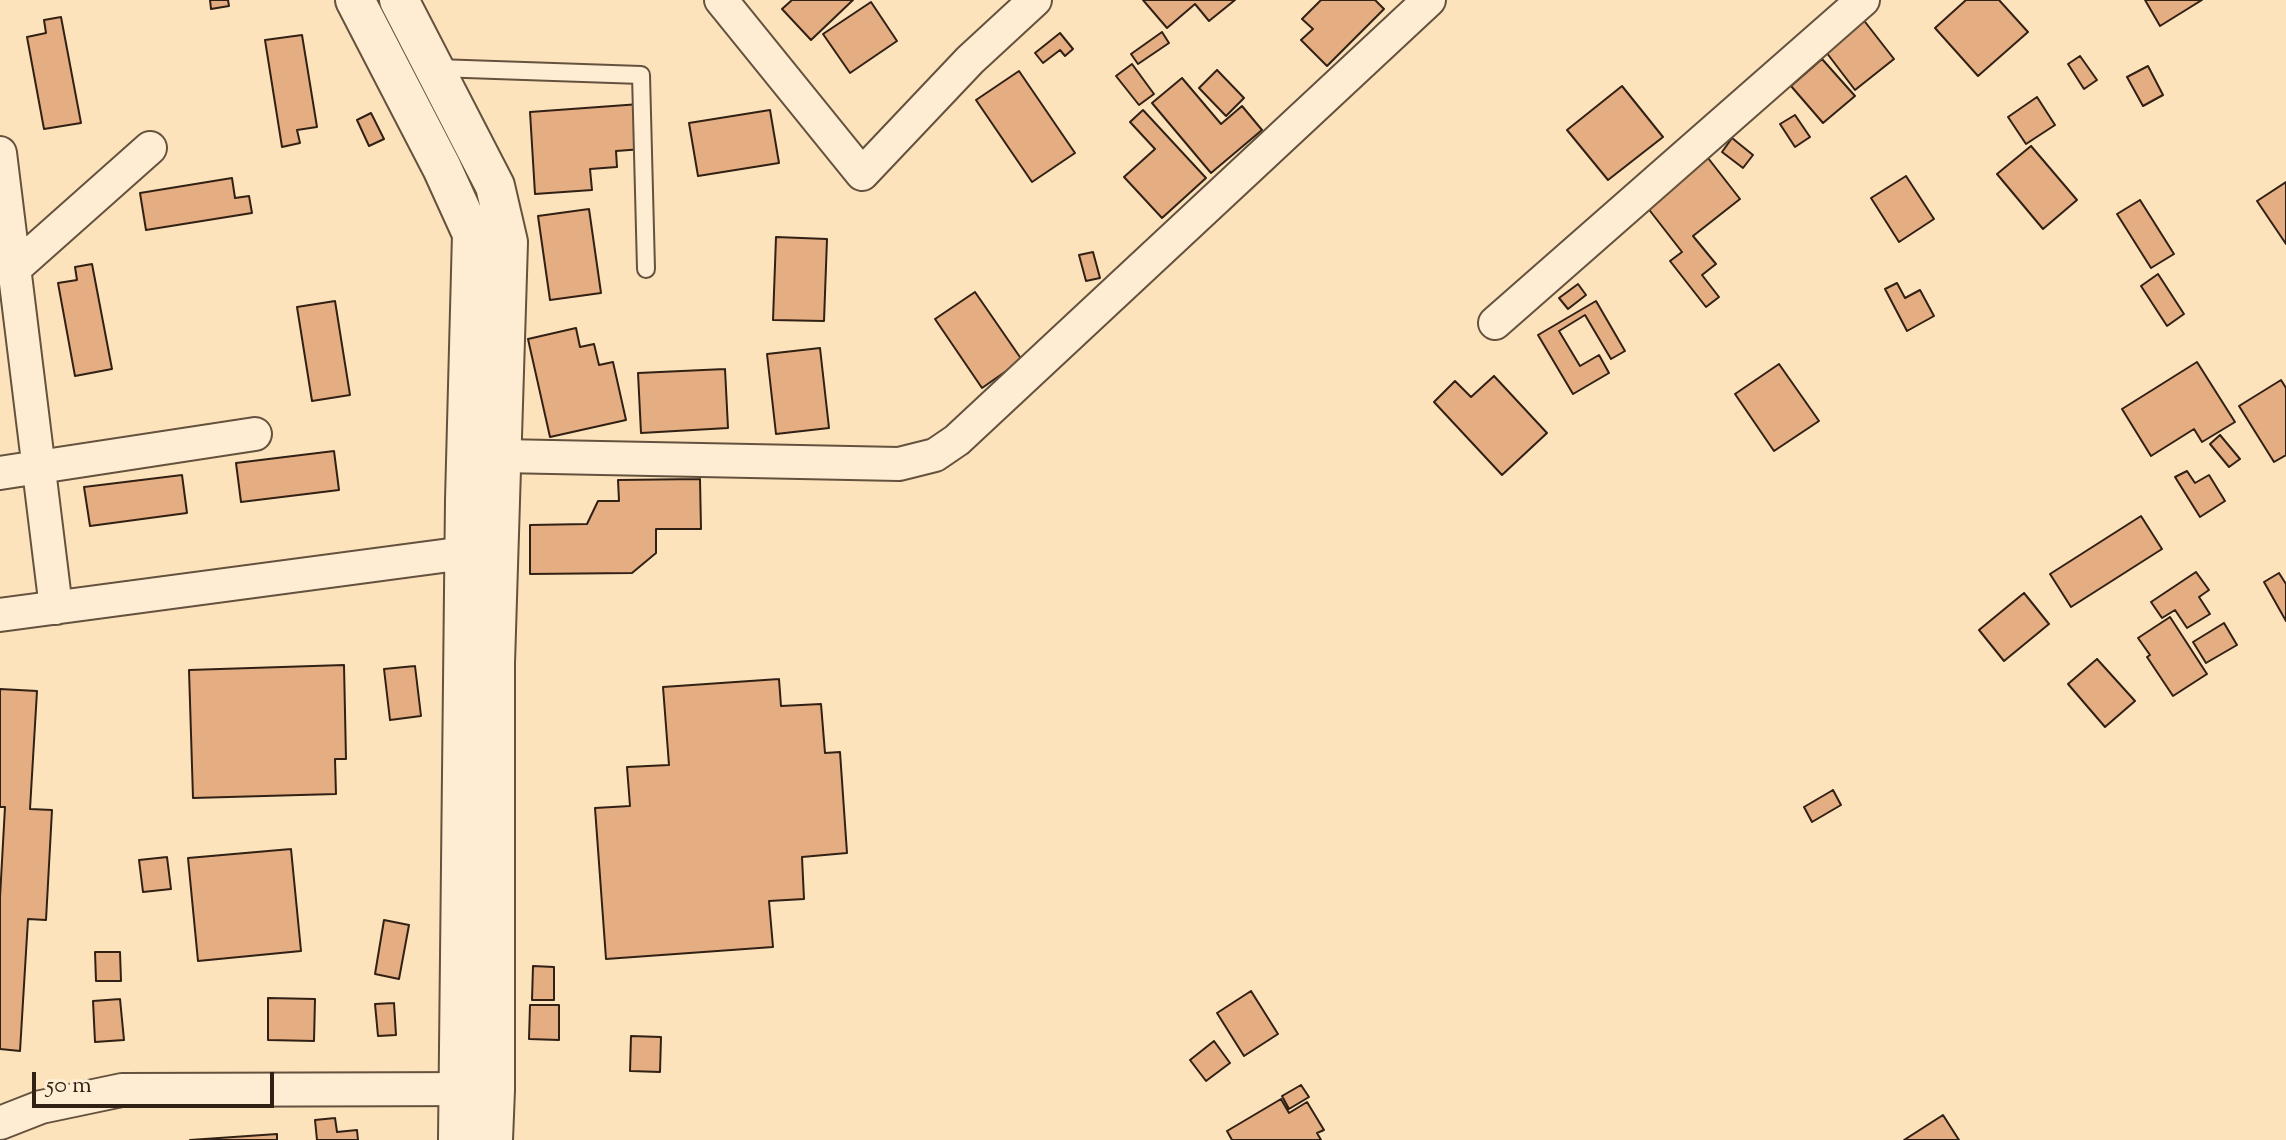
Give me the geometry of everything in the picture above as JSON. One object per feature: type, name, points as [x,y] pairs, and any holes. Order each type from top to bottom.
[{"type":"street","points":[[355,0],[442,168],[472,234],[482,554],[495,663],[477,1089],[458,1140]]},
{"type":"street","points":[[399,0],[495,186],[508,242],[502,456],[482,554]]},
{"type":"street","points":[[721,0],[862,174],[970,60],[1035,0]]},
{"type":"street","points":[[502,456],[899,464],[935,455],[957,440],[1429,0]]},
{"type":"street","points":[[1495,323],[1863,0]]},
{"type":"street","points":[[15,268],[150,148]]},
{"type":"street","points":[[0,153],[56,608]]},
{"type":"street","points":[[0,473],[255,434]]},
{"type":"street","points":[[0,615],[482,554]]},
{"type":"street","points":[[0,1123],[41,1107],[122,1090],[477,1089]]},
{"type":"street","points":[[477,1089],[493,1140]]},
{"type":"lane","points":[[434,68],[641,75],[646,269]]},
{"type":"building","points":[[210,0],[228,0],[229,6],[211,9]]},
{"type":"building","points":[[792,0],[853,0],[811,40],[782,9]]},
{"type":"building","points":[[1143,0],[1235,0],[1209,21],[1195,4],[1167,28]]},
{"type":"building","points":[[1321,0],[1375,0],[1384,9],[1327,66],[1301,40],[1313,29],[1302,19]]},
{"type":"building","points":[[1966,0],[1999,0],[2028,32],[1978,76],[1935,28]]},
{"type":"building","points":[[2145,0],[2202,0],[2160,26]]},
{"type":"building","points":[[871,2],[897,41],[850,73],[823,34]]},
{"type":"building","points":[[61,17],[81,123],[44,129],[27,37],[46,33],[44,20]]},
{"type":"building","points":[[1862,18],[1894,59],[1855,90],[1823,48]]},
{"type":"building","points":[[1162,32],[1169,43],[1138,64],[1131,54]]},
{"type":"building","points":[[1060,33],[1073,49],[1065,56],[1060,50],[1043,63],[1035,53]]},
{"type":"building","points":[[302,35],[317,127],[297,130],[300,143],[282,147],[265,40]]},
{"type":"building","points":[[2080,56],[2097,80],[2084,89],[2068,64]]},
{"type":"building","points":[[1822,59],[1855,96],[1823,123],[1791,86]]},
{"type":"building","points":[[1132,64],[1154,94],[1139,105],[1116,76]]},
{"type":"building","points":[[2148,66],[2163,95],[2143,106],[2127,77]]},
{"type":"building","points":[[1217,70],[1244,98],[1226,116],[1199,88]]},
{"type":"building","points":[[1019,71],[1075,153],[1032,182],[976,100]]},
{"type":"building","points":[[1182,78],[1221,124],[1242,106],[1262,130],[1211,173],[1152,103]]},
{"type":"building","points":[[1622,86],[1663,137],[1608,180],[1567,130]]},
{"type":"building","points":[[2037,97],[2055,125],[2026,144],[2008,117]]},
{"type":"building","points":[[640,104],[643,149],[616,151],[617,167],[590,169],[592,190],[535,194],[530,112]]},
{"type":"building","points":[[770,110],[779,163],[698,176],[689,123]]},
{"type":"building","points":[[1143,110],[1206,178],[1162,218],[1124,177],[1155,149],[1130,122]]},
{"type":"building","points":[[371,113],[384,139],[369,146],[357,120]]},
{"type":"building","points":[[1795,115],[1810,137],[1795,147],[1780,124]]},
{"type":"building","points":[[1732,138],[1753,155],[1743,168],[1722,152]]},
{"type":"building","points":[[2031,146],[2077,200],[2043,229],[1997,174]]},
{"type":"building","points":[[1708,158],[1740,199],[1693,236],[1716,264],[1702,275],[1719,297],[1706,307],[1670,261],[1682,252],[1647,207]]},
{"type":"building","points":[[1906,176],[1934,219],[1899,242],[1871,198]]},
{"type":"building","points":[[232,178],[235,198],[249,196],[252,213],[146,230],[140,193]]},
{"type":"building","points":[[2286,182],[2286,244],[2257,201]]},
{"type":"building","points":[[2140,200],[2174,254],[2151,268],[2117,214]]},
{"type":"building","points":[[589,209],[601,293],[550,300],[538,216]]},
{"type":"building","points":[[776,237],[827,239],[824,321],[773,320]]},
{"type":"building","points":[[1093,252],[1100,278],[1086,281],[1079,255]]},
{"type":"building","points":[[92,264],[112,369],[75,376],[58,283],[77,280],[75,267]]},
{"type":"building","points":[[2158,274],[2184,314],[2167,326],[2141,286]]},
{"type":"building","points":[[1897,283],[1905,298],[1920,290],[1934,316],[1907,331],[1885,289]]},
{"type":"building","points":[[1578,284],[1586,295],[1568,309],[1559,298]]},
{"type":"building","points":[[975,292],[1022,360],[982,388],[935,319]]},
{"type":"building","points":[[335,301],[350,395],[312,401],[297,307]]},
{"type":"building","points":[[1596,301],[1625,351],[1611,359],[1585,315],[1559,331],[1580,366],[1599,355],[1609,373],[1573,394],[1538,335]]},
{"type":"building","points":[[576,328],[580,347],[594,344],[599,365],[613,362],[626,420],[550,437],[528,339]]},
{"type":"building","points":[[820,348],[829,428],[776,434],[767,354]]},
{"type":"building","points":[[2197,362],[2235,422],[2202,442],[2194,429],[2151,456],[2122,409]]},
{"type":"building","points":[[1779,364],[1819,421],[1774,451],[1735,394]]},
{"type":"building","points":[[725,369],[728,428],[641,433],[638,373]]},
{"type":"building","points":[[1494,376],[1547,433],[1502,475],[1434,402],[1455,381],[1471,397]]},
{"type":"building","points":[[2281,380],[2286,388],[2286,455],[2274,462],[2239,406]]},
{"type":"building","points":[[2220,435],[2240,459],[2229,467],[2210,444]]},
{"type":"building","points":[[334,451],[339,490],[241,502],[236,463]]},
{"type":"building","points":[[2187,471],[2195,483],[2209,475],[2225,501],[2200,517],[2175,477]]},
{"type":"building","points":[[182,475],[187,513],[90,526],[84,487]]},
{"type":"building","points":[[700,479],[701,529],[656,529],[656,553],[632,573],[530,574],[530,525],[587,524],[598,501],[619,501],[618,480]]},
{"type":"building","points":[[2141,516],[2162,549],[2071,607],[2050,574]]},
{"type":"building","points":[[2196,572],[2209,590],[2199,597],[2210,614],[2187,628],[2175,610],[2162,618],[2151,602]]},
{"type":"building","points":[[2279,573],[2286,584],[2286,621],[2264,582]]},
{"type":"building","points":[[2024,593],[2049,624],[2004,661],[1979,630]]},
{"type":"building","points":[[2170,617],[2207,674],[2173,696],[2138,638]]},
{"type":"building","points":[[2224,623],[2237,645],[2206,663],[2193,642]]},
{"type":"building","points":[[2097,659],[2135,701],[2105,727],[2068,684]]},
{"type":"building","points":[[344,665],[346,759],[335,759],[336,794],[193,798],[189,670]]},
{"type":"building","points":[[415,666],[421,716],[390,720],[384,669]]},
{"type":"building","points":[[779,679],[781,706],[821,704],[825,753],[840,752],[847,853],[802,857],[804,899],[769,901],[773,947],[606,959],[595,808],[630,806],[627,767],[669,765],[663,687]]},
{"type":"building","points":[[0,689],[37,691],[30,809],[52,810],[46,920],[28,919],[20,1051],[0,1049],[0,897],[5,807],[0,807]]},
{"type":"building","points":[[1833,790],[1841,805],[1812,822],[1804,807]]},
{"type":"building","points":[[291,849],[301,951],[198,961],[188,858]]},
{"type":"building","points":[[167,857],[171,889],[143,892],[139,860]]},
{"type":"building","points":[[384,920],[409,925],[399,979],[375,974]]},
{"type":"building","points":[[95,952],[120,952],[121,981],[96,981]]},
{"type":"building","points":[[533,966],[554,967],[554,1000],[532,1000]]},
{"type":"building","points":[[1251,991],[1278,1034],[1244,1056],[1217,1013]]},
{"type":"building","points":[[268,998],[315,999],[314,1041],[268,1040]]},
{"type":"building","points":[[120,999],[124,1040],[95,1042],[93,1001]]},
{"type":"building","points":[[394,1003],[396,1035],[378,1036],[375,1004]]},
{"type":"building","points":[[530,1005],[559,1005],[559,1040],[529,1039]]},
{"type":"building","points":[[631,1036],[661,1037],[660,1072],[630,1071]]},
{"type":"building","points":[[1214,1041],[1230,1063],[1206,1081],[1190,1060]]},
{"type":"building","points":[[1301,1085],[1309,1097],[1289,1109],[1282,1096]]},
{"type":"building","points":[[1281,1099],[1289,1113],[1307,1102],[1324,1130],[1317,1133],[1321,1140],[1232,1140],[1227,1131]]},
{"type":"building","points":[[1943,1115],[1959,1140],[1904,1140]]},
{"type":"building","points":[[335,1118],[337,1132],[357,1130],[358,1140],[317,1140],[315,1120]]},
{"type":"building","points":[[277,1134],[277,1140],[190,1140]]}]
